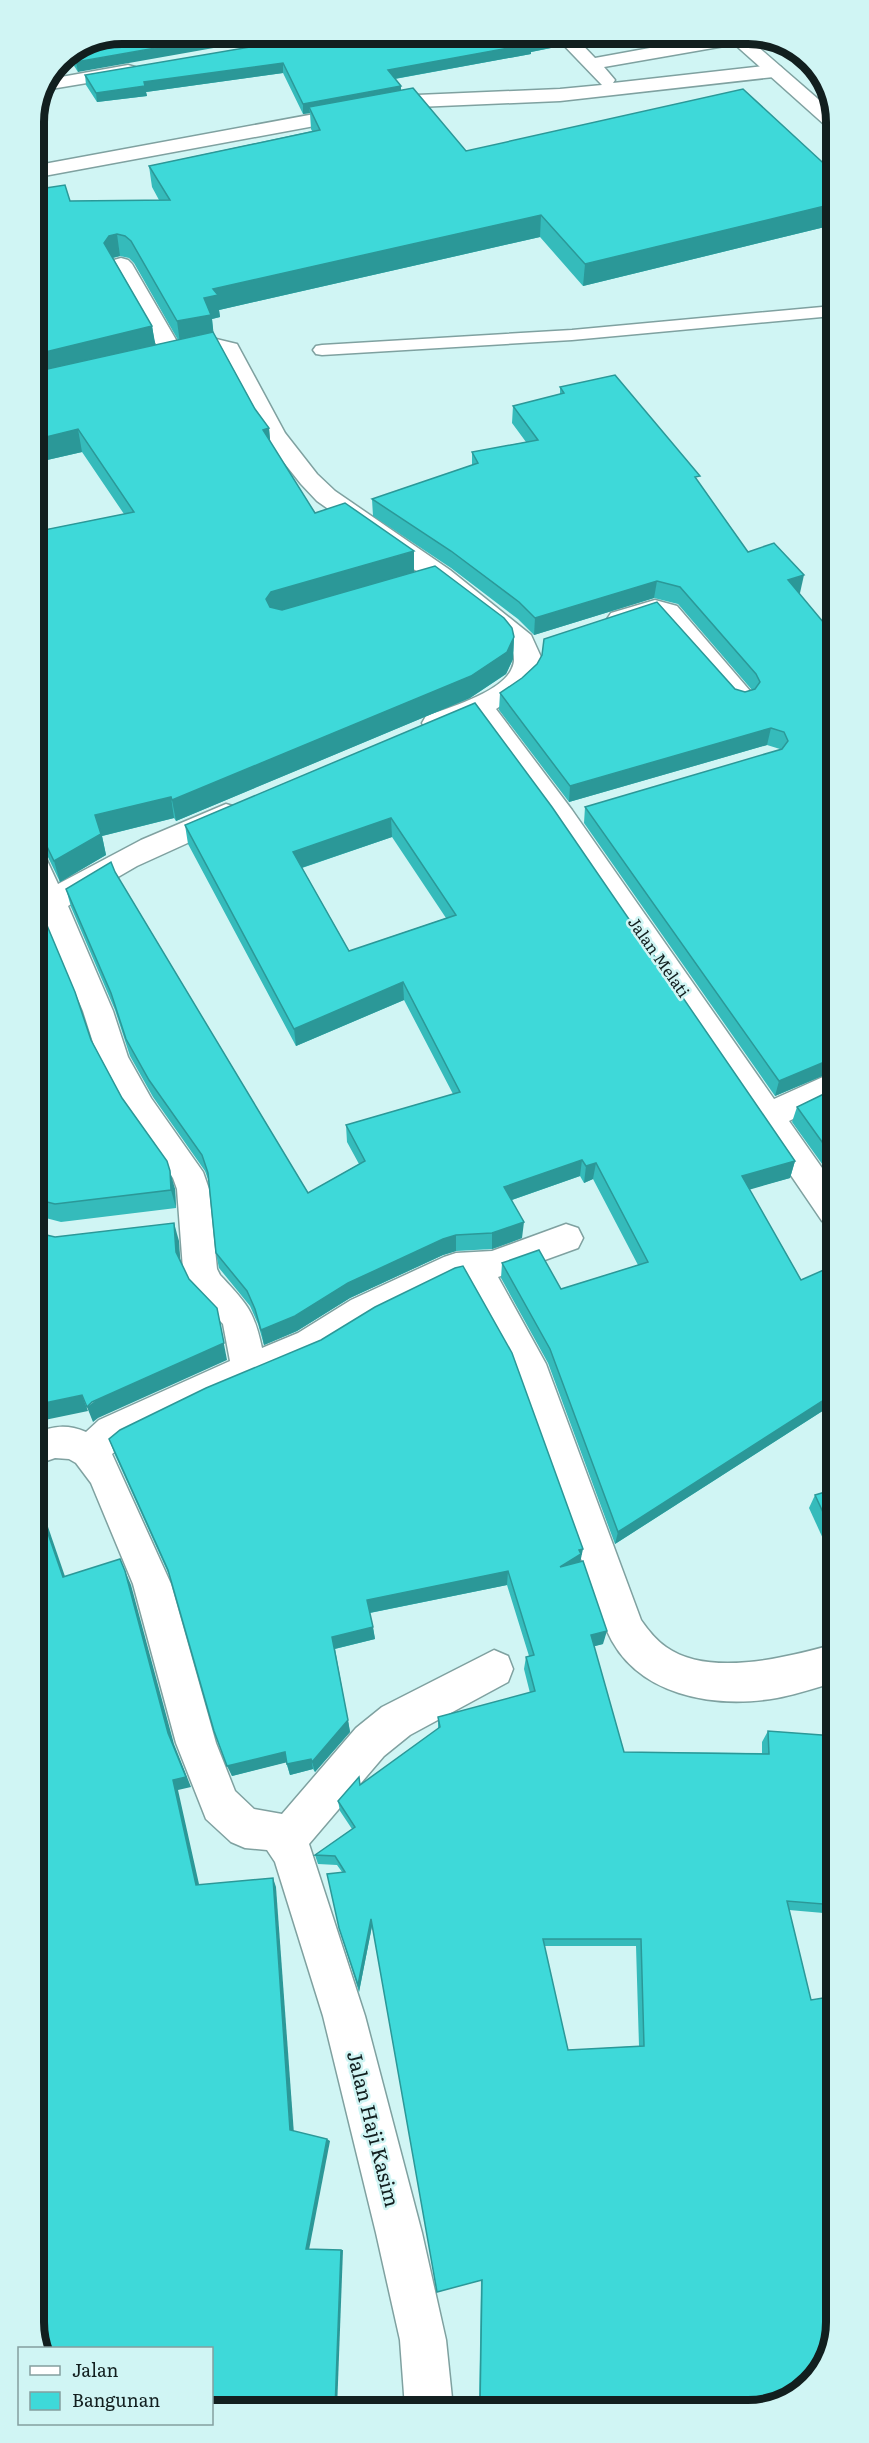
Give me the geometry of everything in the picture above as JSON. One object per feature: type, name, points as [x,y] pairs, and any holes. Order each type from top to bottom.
[{"type":"street","points":[[572,44],[616,90]]},
{"type":"street","points":[[592,64],[693,44]]},
{"type":"street","points":[[742,44],[825,115]]},
{"type":"street","points":[[54,84],[150,67]]},
{"type":"street","points":[[44,170],[417,101],[560,95],[774,71]]},
{"type":"street","points":[[121,264],[161,356],[212,345],[229,349],[274,435],[309,479],[352,516],[441,576],[514,633],[538,646],[528,659],[520,678],[502,694],[480,706],[415,732]]},
{"type":"street","points":[[407,586],[441,576]]},
{"type":"street","points":[[601,625],[654,609],[668,612],[742,698]]},
{"type":"street","name":"Jalan Melati","points":[[480,706],[574,814],[769,1116],[826,1199]]},
{"type":"street","points":[[44,908],[143,849],[246,805]]},
{"type":"street","points":[[44,911],[98,1011],[113,1058],[140,1107],[187,1172],[193,1189],[200,1269],[207,1285],[239,1321],[249,1370]]},
{"type":"street","points":[[769,1116],[826,1089]]},
{"type":"street","points":[[165,1226],[197,1222]]},
{"type":"street","points":[[89,1451],[112,1432],[197,1391],[310,1344],[363,1311],[442,1273],[456,1267],[492,1265],[567,1238]]},
{"type":"street","points":[[473,1265],[529,1364],[626,1631],[635,1647],[654,1664],[678,1675],[715,1679],[768,1680],[826,1665]]},
{"type":"street","points":[[44,1446],[55,1442],[73,1443],[89,1451],[104,1472],[152,1584],[196,1743],[220,1805],[245,1828],[275,1831],[290,1848],[370,1742],[396,1720],[494,1669]]},
{"type":"street","name":"Jalan Haji Kasim","points":[[290,1848],[344,2016],[399,2232],[423,2340],[428,2399]]},
{"type":"lane","points":[[322,351],[572,335],[826,312]]},
{"type":"building","points":[[178,44],[76,62],[75,60],[92,49],[106,45]]},
{"type":"building","points":[[268,44],[531,44],[388,70],[401,86],[303,104],[283,63],[144,82],[145,86],[96,93],[85,75]]},
{"type":"building","points":[[413,88],[466,151],[743,89],[826,166],[826,206],[585,264],[541,215],[213,289],[218,295],[204,298],[211,315],[177,321],[131,241],[117,234],[109,236],[104,243],[152,326],[44,352],[44,188],[65,185],[70,201],[170,200],[149,166],[320,130],[309,107]]},
{"type":"building","points":[[213,332],[255,409],[269,428],[263,430],[315,513],[345,503],[414,551],[271,592],[266,599],[270,607],[282,610],[435,566],[504,618],[512,628],[514,637],[507,652],[471,676],[172,800],[171,797],[95,815],[101,834],[54,861],[44,840],[44,530],[134,512],[78,429],[44,438],[44,370]]},
{"type":"building","points":[[615,375],[700,476],[695,477],[748,552],[774,543],[804,575],[788,580],[826,625],[826,1061],[779,1081],[585,807],[782,749],[788,741],[784,732],[771,728],[570,786],[500,693],[537,664],[542,655],[544,639],[657,602],[735,689],[745,692],[755,689],[760,682],[756,674],[680,587],[657,581],[535,618],[519,602],[451,551],[372,499],[478,463],[472,452],[538,440],[513,406],[564,393],[560,387]]},
{"type":"building","points":[[475,703],[552,807],[795,1161],[742,1176],[801,1280],[826,1269],[826,1399],[618,1532],[550,1349],[502,1263],[539,1250],[561,1289],[648,1262],[596,1163],[586,1166],[582,1160],[504,1187],[524,1222],[492,1233],[456,1235],[443,1239],[348,1283],[295,1316],[261,1330],[247,1291],[216,1253],[208,1173],[202,1155],[149,1080],[126,1039],[111,993],[66,889],[111,862],[308,1193],[365,1161],[346,1125],[460,1092],[403,982],[294,1029],[185,825]],"holes":[[[391,818],[456,915],[349,951],[293,852]]]},
{"type":"building","points":[[44,918],[75,992],[91,1040],[122,1098],[167,1161],[171,1190],[55,1204],[44,1201]]},
{"type":"building","points":[[826,1093],[826,1147],[797,1107]]},
{"type":"building","points":[[174,1223],[176,1252],[189,1279],[217,1308],[224,1343],[92,1402],[87,1407],[82,1395],[44,1403],[44,1234],[55,1237]]},
{"type":"building","points":[[463,1266],[512,1353],[583,1549],[579,1550],[581,1554],[560,1567],[583,1561],[607,1631],[591,1635],[624,1752],[769,1754],[768,1731],[826,1735],[826,1904],[787,1901],[811,2000],[826,1998],[826,2321],[821,2346],[809,2369],[799,2380],[777,2394],[747,2400],[480,2400],[482,2280],[437,2292],[371,1919],[358,1985],[339,1928],[327,1874],[345,1872],[335,1856],[315,1855],[355,1827],[338,1801],[359,1777],[360,1785],[440,1727],[438,1717],[535,1691],[526,1657],[534,1655],[508,1571],[367,1600],[373,1627],[332,1637],[348,1720],[312,1762],[311,1759],[287,1764],[285,1752],[227,1766],[214,1731],[168,1570],[109,1439],[120,1430],[206,1388],[321,1340],[375,1307]],"holes":[[[543,1939],[641,1939],[644,2046],[568,2050]]]},
{"type":"building","points":[[826,1492],[826,1519],[815,1495]]},
{"type":"building","points":[[44,1522],[63,1577],[120,1559],[168,1733],[186,1777],[173,1780],[196,1885],[273,1878],[290,2130],[327,2139],[306,2249],[341,2250],[335,2399],[213,2399],[213,2347],[48,2347],[46,2342],[44,2332]]}]
